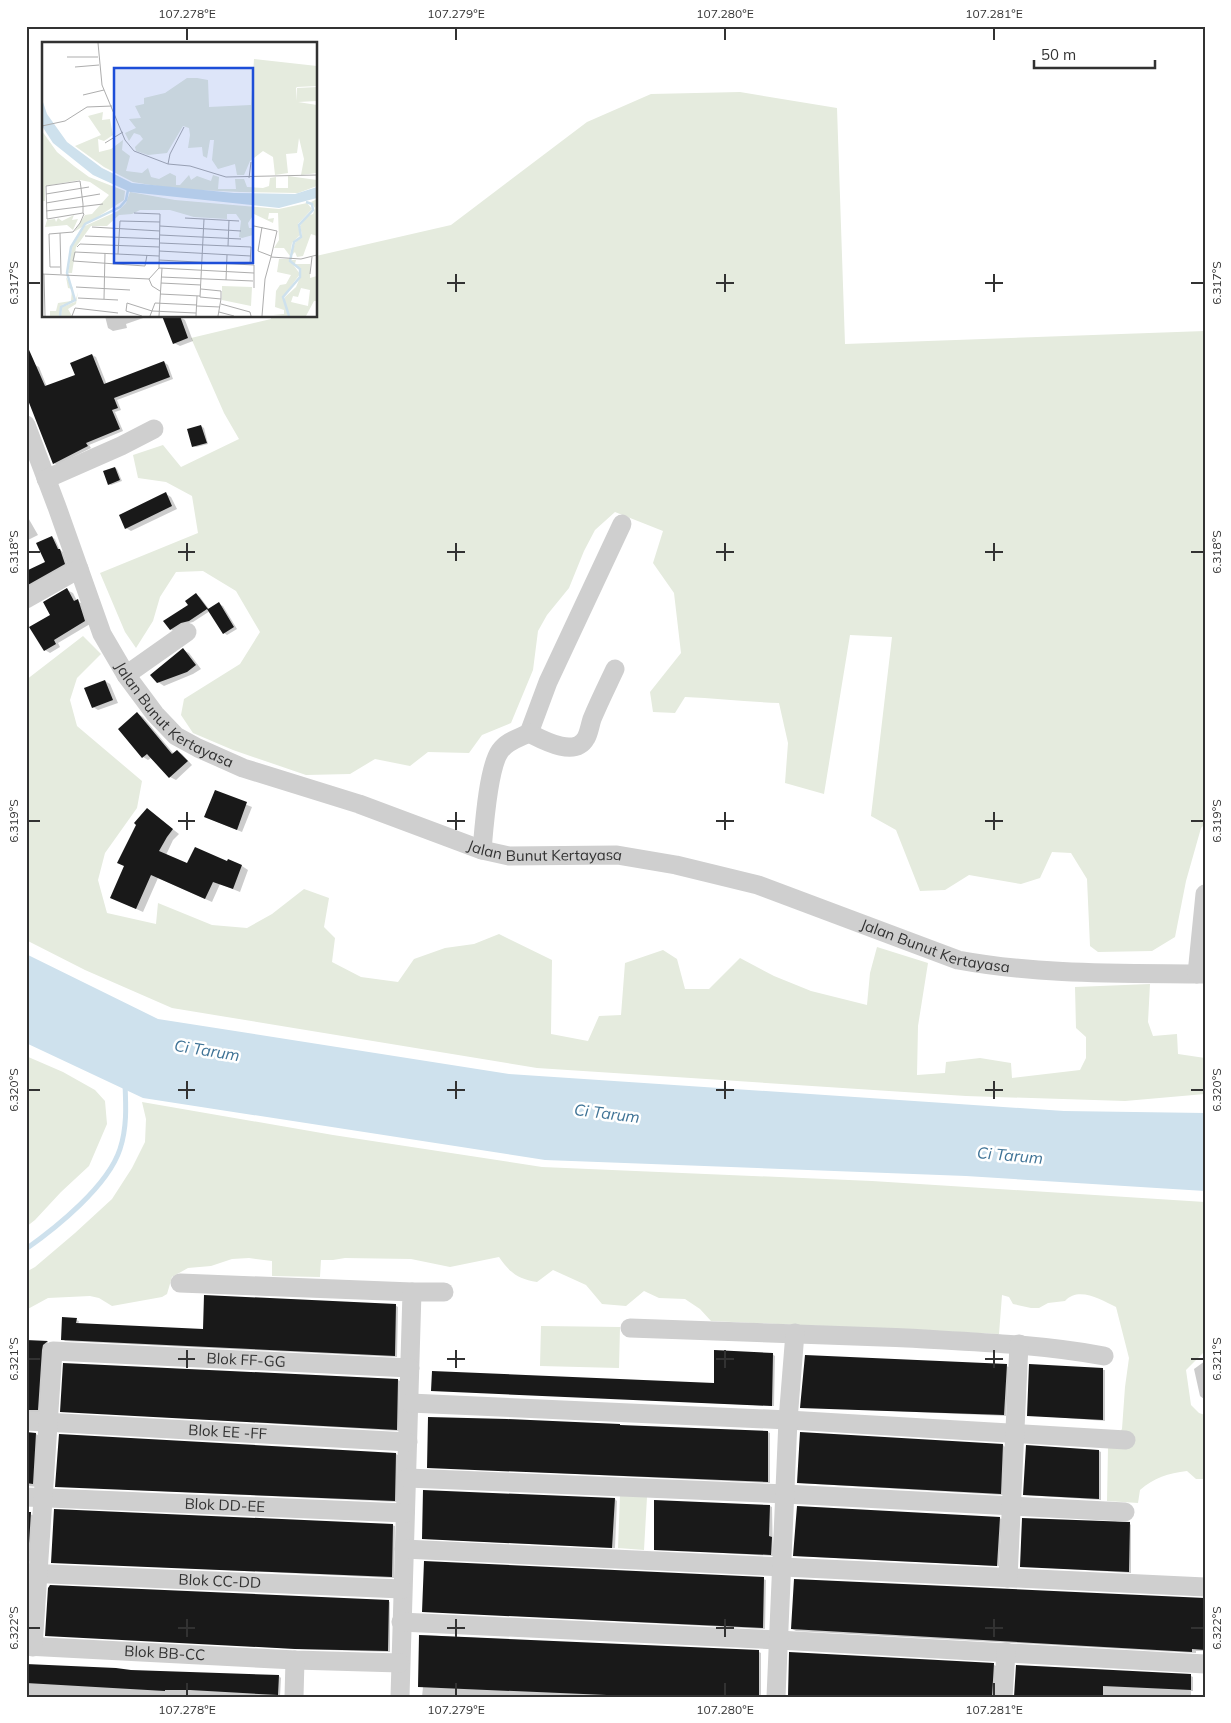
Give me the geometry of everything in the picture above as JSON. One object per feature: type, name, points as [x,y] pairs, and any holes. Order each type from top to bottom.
[{"type":"street","name":"Jalan Bunut Kertayasa","points":[[26,425],[80,569],[102,634],[126,675],[155,714],[176,736],[198,748],[243,768],[359,804],[482,850],[509,856],[617,855],[676,865],[758,885],[958,960],[992,966],[1067,972],[1201,974]]},
{"type":"street","points":[[46,479],[121,446],[154,429]]},
{"type":"street","points":[[482,850],[495,761],[501,750],[510,742],[529,733],[548,682],[622,524]]},
{"type":"street","points":[[26,599],[80,569]]},
{"type":"street","points":[[126,675],[187,632]]},
{"type":"street","points":[[529,733],[558,747],[571,747],[581,744],[586,738],[615,669]]},
{"type":"street","points":[[1201,974],[1205,894]]},
{"type":"street","points":[[180,1283],[444,1292]]},
{"type":"street","points":[[400,1697],[412,1292]]},
{"type":"street","points":[[630,1328],[795,1333],[1019,1344],[1104,1356]]},
{"type":"street","points":[[776,1697],[788,1420],[795,1333]]},
{"type":"street","points":[[1008,1578],[1019,1344]]},
{"type":"street","name":"Blok FF-GG","points":[[48,1422],[53,1351],[410,1368]]},
{"type":"street","points":[[410,1403],[788,1420],[1126,1440]]},
{"type":"street","name":"Blok EE -FF","points":[[26,1421],[408,1442]]},
{"type":"street","points":[[30,1647],[35,1497],[48,1422]]},
{"type":"street","points":[[407,1478],[786,1494],[1125,1512]]},
{"type":"street","name":"Blok DD-EE","points":[[35,1497],[405,1513]]},
{"type":"street","points":[[404,1549],[1205,1587]]},
{"type":"street","name":"Blok CC-DD","points":[[32,1573],[402,1589]]},
{"type":"street","points":[[401,1622],[778,1640],[1205,1664]]},
{"type":"street","name":"Blok BB-CC","points":[[30,1647],[295,1660],[400,1663]]},
{"type":"street","points":[[1003,1697],[1006,1652]]},
{"type":"street","points":[[294,1697],[295,1660]]},
{"type":"shaded area","points":[[740,92],[837,108],[845,344],[1205,331],[1205,824],[1201,828],[1186,881],[1175,937],[1152,951],[1098,952],[1090,946],[1087,879],[1071,853],[1052,852],[1040,878],[1021,884],[969,875],[945,890],[920,891],[896,830],[871,816],[892,637],[850,635],[824,794],[785,783],[788,743],[779,703],[685,697],[675,713],[653,712],[650,692],[681,653],[674,593],[653,563],[663,531],[615,512],[595,530],[569,588],[547,615],[538,631],[533,670],[511,723],[482,735],[469,753],[428,752],[410,766],[375,759],[350,774],[306,775],[233,750],[193,733],[181,715],[184,699],[240,664],[260,632],[236,591],[203,571],[176,572],[160,597],[153,621],[136,648],[125,632],[100,573],[198,533],[192,496],[166,482],[138,478],[133,455],[163,445],[181,467],[239,439],[224,413],[191,338],[271,318],[318,318],[318,256],[451,225],[587,122],[651,94]]},
{"type":"shaded area","points":[[83,636],[101,654],[77,678],[70,700],[77,726],[142,781],[137,808],[105,853],[98,880],[107,913],[156,924],[158,903],[212,925],[247,928],[272,914],[304,889],[329,898],[324,927],[335,938],[332,962],[361,977],[398,982],[414,959],[445,948],[474,944],[499,934],[552,960],[551,1034],[588,1041],[599,1016],[621,1015],[625,963],[663,950],[677,959],[685,989],[709,989],[740,958],[774,976],[811,991],[867,1005],[870,973],[877,947],[928,963],[918,1026],[917,1075],[945,1073],[946,1062],[980,1058],[1011,1063],[1012,1078],[1080,1070],[1086,1058],[1086,1037],[1076,1028],[1075,987],[1150,984],[1148,1022],[1153,1036],[1177,1034],[1178,1054],[1205,1058],[1205,1094],[1125,1101],[966,1096],[537,1068],[172,1008],[85,970],[26,940],[26,680]]},
{"type":"shaded area","points":[[26,1056],[63,1072],[95,1090],[105,1101],[107,1124],[89,1166],[26,1227]]},
{"type":"shaded area","points":[[142,1102],[333,1135],[542,1167],[872,1181],[1205,1202],[1205,1351],[1186,1370],[1191,1405],[1199,1413],[1205,1415],[1205,1479],[1196,1479],[1187,1471],[1174,1473],[1156,1479],[1140,1490],[1138,1503],[1107,1501],[1108,1448],[1122,1429],[1129,1358],[1116,1307],[1083,1294],[1071,1297],[1065,1301],[1048,1303],[1039,1308],[1013,1304],[1009,1297],[1002,1295],[999,1334],[711,1321],[700,1309],[685,1299],[659,1298],[644,1291],[626,1306],[602,1304],[586,1285],[553,1270],[537,1282],[525,1279],[511,1271],[499,1257],[450,1267],[411,1259],[345,1258],[321,1260],[320,1277],[272,1276],[272,1261],[249,1258],[232,1259],[211,1266],[188,1268],[172,1277],[167,1294],[162,1297],[112,1306],[99,1298],[90,1296],[48,1298],[26,1310],[26,1272],[35,1267],[112,1199],[132,1168],[145,1142],[146,1119]]},
{"type":"shaded area","points":[[541,1326],[620,1327],[619,1368],[540,1366]]},
{"type":"shaded area","points":[[620,1495],[647,1497],[644,1550],[618,1548]]},
{"type":"water","name":"Ci Tarum","points":[[26,954],[158,1019],[509,1074],[1064,1111],[1205,1113],[1205,1191],[966,1176],[545,1160],[143,1098],[26,1043]]},
{"type":"building","points":[[163,318],[181,318],[188,338],[173,344]]},
{"type":"building","points":[[26,343],[45,386],[75,375],[70,363],[92,354],[104,384],[164,361],[170,377],[114,398],[118,408],[112,410],[120,429],[86,443],[88,446],[53,464],[26,395]]},
{"type":"building","points":[[201,425],[207,443],[192,447],[187,429]]},
{"type":"building","points":[[115,467],[120,480],[108,485],[103,471]]},
{"type":"building","points":[[166,492],[172,506],[125,529],[119,515]]},
{"type":"building","points":[[52,536],[58,549],[60,549],[65,564],[26,586],[26,571],[45,562],[36,543]]},
{"type":"building","points":[[67,588],[74,601],[78,599],[85,621],[54,640],[56,644],[44,651],[29,627],[50,615],[43,602]]},
{"type":"building","points":[[196,593],[208,609],[219,602],[234,627],[223,634],[207,609],[189,621],[181,623],[170,630],[163,621],[188,605],[185,601]]},
{"type":"building","points":[[183,648],[196,665],[187,672],[157,683],[150,675]]},
{"type":"building","points":[[105,680],[113,700],[92,708],[84,688]]},
{"type":"building","points":[[137,712],[172,754],[177,750],[188,761],[169,778],[147,754],[142,758],[118,729]]},
{"type":"building","points":[[215,790],[247,802],[237,830],[204,817]]},
{"type":"building","points":[[147,808],[173,829],[159,851],[187,863],[195,847],[227,861],[228,859],[242,865],[233,889],[213,882],[205,899],[151,875],[136,909],[110,898],[124,866],[117,863],[136,825],[134,823]]},
{"type":"building","points":[[204,1295],[396,1304],[395,1356],[61,1340],[62,1317],[77,1318],[76,1323],[203,1329]]},
{"type":"building","points":[[26,1340],[48,1341],[43,1345],[42,1350],[38,1410],[26,1410]]},
{"type":"building","points":[[714,1350],[773,1353],[772,1406],[431,1391],[432,1371],[714,1383]]},
{"type":"building","points":[[805,1355],[1007,1364],[1004,1415],[800,1408]]},
{"type":"building","points":[[63,1363],[398,1379],[397,1430],[60,1412]]},
{"type":"building","points":[[1029,1364],[1103,1368],[1103,1420],[1027,1416]]},
{"type":"building","points":[[428,1417],[768,1431],[768,1482],[427,1468]]},
{"type":"building","points":[[26,1432],[36,1433],[33,1484],[26,1483]]},
{"type":"building","points":[[800,1432],[1003,1444],[1001,1494],[797,1483]]},
{"type":"building","points":[[59,1434],[396,1453],[395,1501],[55,1487]]},
{"type":"building","points":[[1026,1445],[1099,1450],[1099,1499],[1023,1495]]},
{"type":"building","points":[[423,1490],[615,1498],[612,1548],[422,1539]]},
{"type":"building","points":[[654,1500],[770,1505],[769,1536],[772,1537],[771,1555],[654,1550]]},
{"type":"building","points":[[797,1506],[1000,1517],[997,1566],[793,1556]]},
{"type":"building","points":[[54,1509],[393,1524],[392,1577],[51,1563]]},
{"type":"building","points":[[26,1512],[31,1512],[28,1559],[26,1559]]},
{"type":"building","points":[[1022,1518],[1130,1522],[1129,1572],[1020,1567]]},
{"type":"building","points":[[424,1561],[764,1577],[763,1628],[422,1612]]},
{"type":"building","points":[[794,1579],[1205,1598],[1205,1650],[1192,1649],[1192,1652],[791,1629]]},
{"type":"building","points":[[50,1585],[389,1600],[388,1651],[295,1649],[45,1636],[48,1588]]},
{"type":"building","points":[[419,1635],[759,1650],[759,1697],[653,1697],[418,1687]]},
{"type":"building","points":[[789,1652],[994,1663],[992,1697],[788,1697]]},
{"type":"building","points":[[26,1664],[279,1675],[278,1695],[26,1683]]},
{"type":"building","points":[[1016,1665],[1191,1674],[1191,1690],[1103,1686],[1103,1697],[1014,1697]]},
{"type":"waterway","points":[[26,1249],[80,1205],[105,1177],[114,1163],[124,1133],[126,1109],[125,1084]]}]
